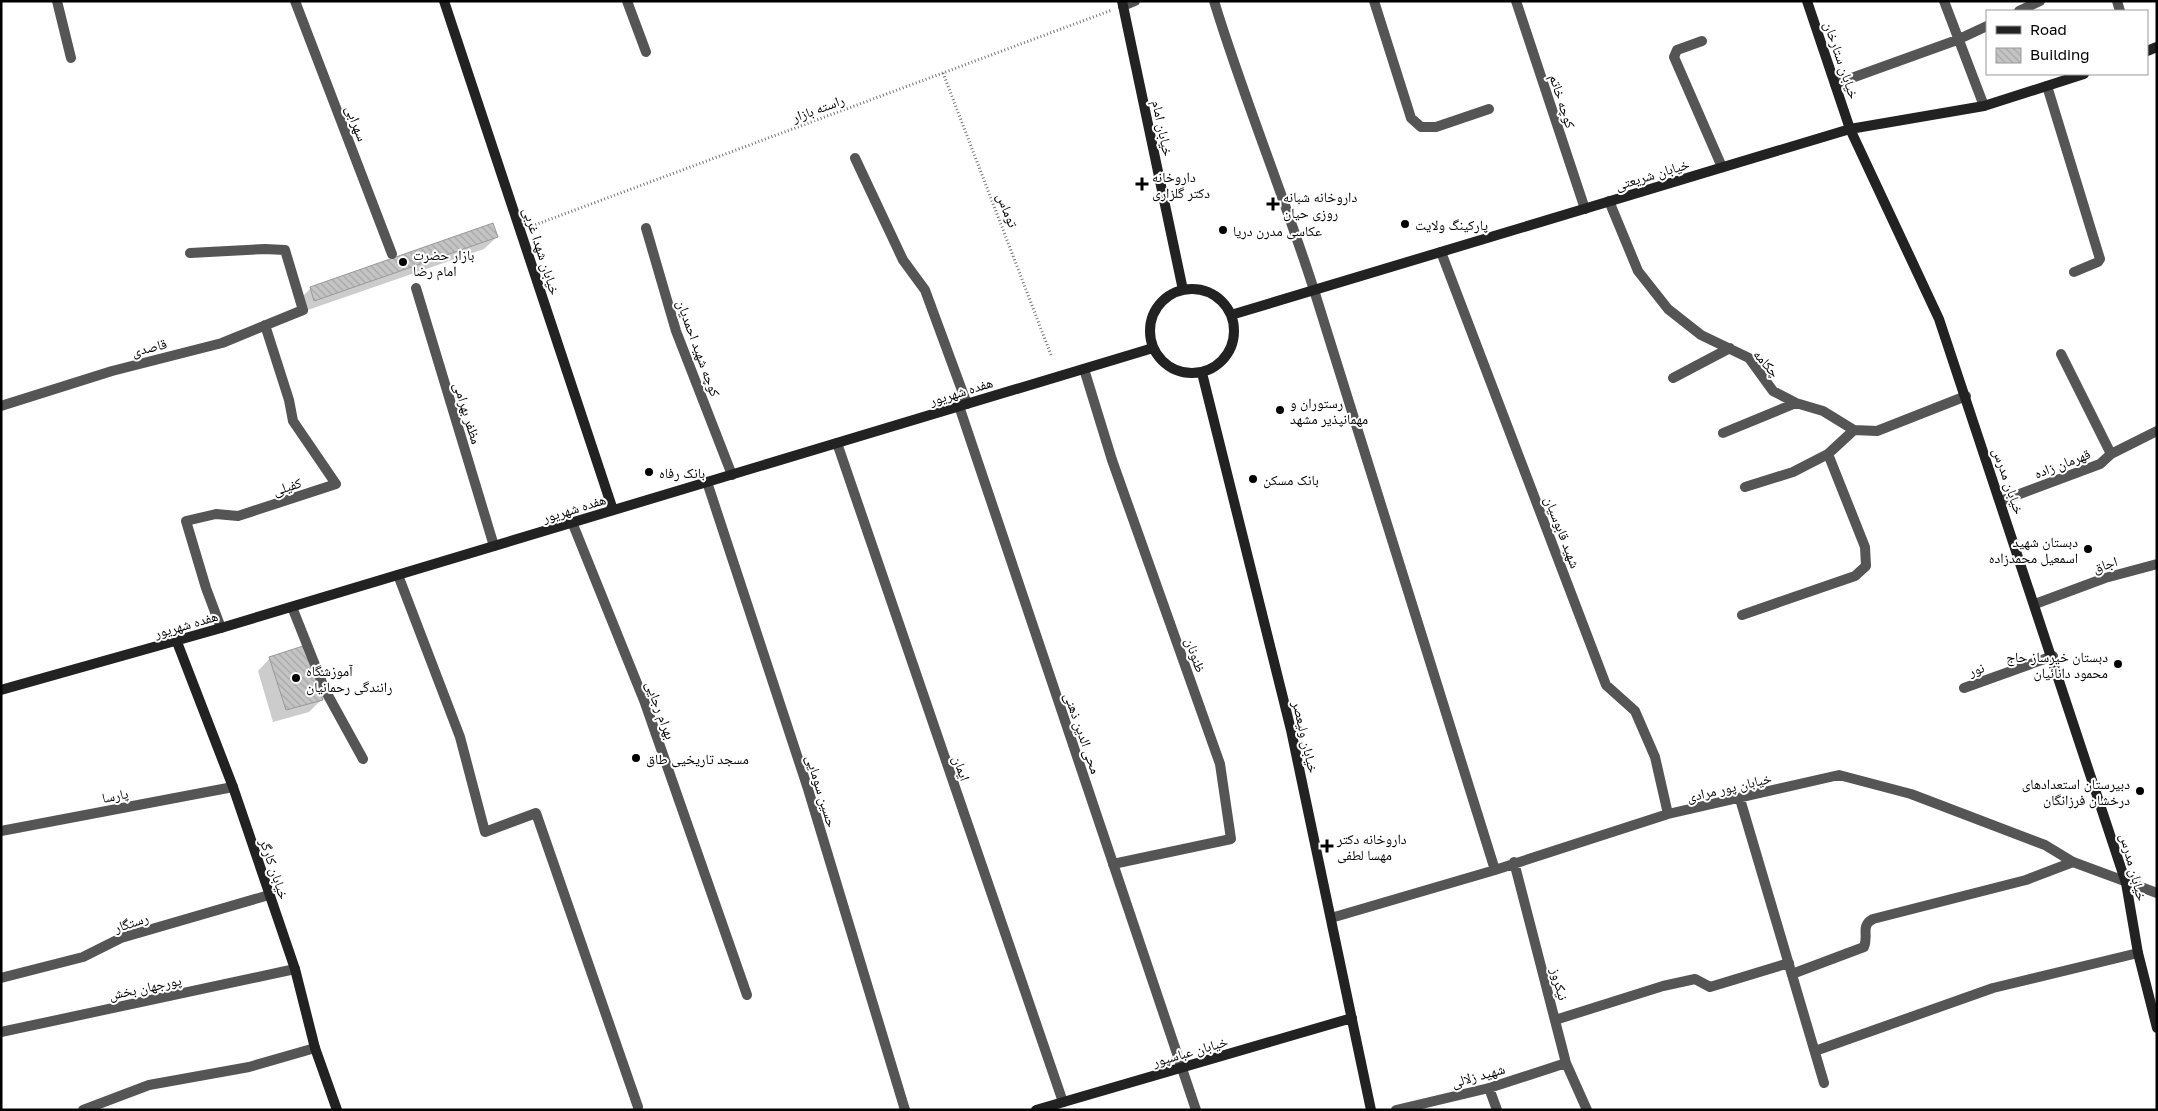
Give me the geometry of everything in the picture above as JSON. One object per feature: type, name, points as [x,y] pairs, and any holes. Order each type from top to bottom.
[{"type":"main road","name":"خیابان شهدا غربی","points":[[444,1],[613,510]]},
{"type":"main road","name":"خیابان ستارخان","points":[[1807,1],[1850,129]]},
{"type":"main road","name":"خیابان امام","points":[[1123,3],[1183,290]]},
{"type":"main road","name":"خیابان شریعتی","points":[[1231,315],[1850,129],[1984,106],[2081,75]]},
{"type":"main road","name":"خیابان مدرس","points":[[1850,129],[1939,318],[1966,396],[2126,882],[2138,953],[2157,1028]]},
{"type":"main road","points":[[1194,289],[1217,296],[1231,315],[1235,329],[1230,351],[1215,368],[1202,373],[1190,374],[1173,369],[1159,358],[1152,348],[1149,333],[1155,312],[1169,296],[1183,290],[1194,289]]},
{"type":"main road","name":"هفده شهریور","points":[[1,690],[177,642],[1152,348]]},
{"type":"main road","name":"خیابان ولیعصر","points":[[1202,373],[1291,730],[1371,1110]]},
{"type":"main road","name":"خیابان کارگر","points":[[177,642],[233,787],[295,969],[315,1048],[337,1110]]},
{"type":"main road","name":"خیابان عباسپور","points":[[1036,1110],[1352,1018]]},
{"type":"street","points":[[57,1],[71,58]]},
{"type":"street","name":"سهرابی","points":[[295,1],[392,254]]},
{"type":"street","points":[[627,1],[646,52]]},
{"type":"street","points":[[1123,3],[1135,1]]},
{"type":"street","points":[[1214,1],[1240,84],[1285,201],[1314,290],[1495,870]]},
{"type":"street","points":[[1374,1],[1411,118],[1420,127],[1436,127],[1489,110]]},
{"type":"street","name":"کوچه خاتم","points":[[1516,1],[1585,209]]},
{"type":"street","points":[[1944,1],[1957,40],[1984,106]]},
{"type":"street","points":[[2021,10],[2040,1]]},
{"type":"street","points":[[1835,84],[1957,40],[1986,26]]},
{"type":"street","points":[[1702,41],[1677,50],[1674,57],[1722,168]]},
{"type":"street","points":[[2047,86],[2100,259],[2098,262],[2074,272]]},
{"type":"street","name":"محی الدین ذهنی","points":[[855,158],[903,260],[924,290],[1196,1110]]},
{"type":"street","name":"چکامه","points":[[1609,201],[1638,271],[1668,309],[1701,335],[1749,358],[1773,391],[1796,403],[1823,412],[1854,430],[1877,431],[1966,396]]},
{"type":"street","name":"کوچه شهید احمدیان","points":[[646,228],[676,331],[732,474]]},
{"type":"street","name":"قاصدی","points":[[1,406],[112,371],[222,343],[303,310],[285,250],[266,249],[190,253]]},
{"type":"street","name":"شهید قابوسیان","points":[[1441,252],[1606,685],[1635,711],[1655,757],[1668,814]]},
{"type":"street","name":"مظفر بهرامی","points":[[416,288],[494,546]]},
{"type":"street","name":"کفیلی","points":[[221,628],[206,588],[186,521],[216,514],[238,516],[336,484],[293,421],[289,400],[265,326]]},
{"type":"street","points":[[1673,378],[1730,348]]},
{"type":"street","points":[[2062,354],[2111,454]]},
{"type":"street","name":"ظنونان","points":[[1084,369],[1112,460],[1220,764],[1231,839],[1113,864]]},
{"type":"street","points":[[1723,433],[1796,403]]},
{"type":"street","points":[[1745,487],[1793,472],[1828,454],[1854,430]]},
{"type":"street","name":"قهرمان زاده","points":[[2001,501],[2100,464],[2111,454],[2157,432]]},
{"type":"street","name":"ایمان","points":[[837,443],[1063,1102]]},
{"type":"street","points":[[1742,614],[1855,576],[1866,566],[1865,547],[1828,454]]},
{"type":"street","name":"حسین سومایی","points":[[707,482],[808,789],[905,1110]]},
{"type":"street","name":"بهرام رجایی","points":[[572,522],[645,703],[748,995]]},
{"type":"street","name":"اجاق","points":[[2035,604],[2105,578],[2157,564]]},
{"type":"street","points":[[398,575],[460,737],[485,832],[536,813],[638,1107]]},
{"type":"street","points":[[292,607],[322,683],[363,759]]},
{"type":"street","name":"نور","points":[[1964,688],[2052,656]]},
{"type":"street","name":"خیابان پور مرادی","points":[[1331,918],[1495,870],[1514,862],[1668,814],[1839,775],[1911,794],[2045,845],[2073,862],[2157,893]]},
{"type":"street","name":"پارسا","points":[[1,831],[233,787]]},
{"type":"street","points":[[1740,799],[1824,1083]]},
{"type":"street","name":"نیکروز","points":[[1514,862],[1566,1063],[1587,1110]]},
{"type":"street","points":[[1555,1020],[1663,986],[1695,979],[1710,987],[1716,986],[1791,968],[1864,947],[1867,940],[1864,928],[1867,922],[1873,918],[2026,880],[2073,862]]},
{"type":"street","name":"رستگار","points":[[1,978],[83,957],[121,938],[269,895]]},
{"type":"street","points":[[1815,1051],[1993,988],[2138,953]]},
{"type":"street","name":"پورجهان بخش","points":[[1,1032],[295,969]]},
{"type":"street","points":[[83,1110],[149,1085],[249,1067],[315,1048]]},
{"type":"street","name":"شهید زلالی","points":[[1396,1110],[1489,1088],[1566,1063]]},
{"type":"street","points":[[1489,1088],[1496,1110]]},
{"type":"path","name":"راسته بازار","points":[[520,231],[943,73],[1123,3]]},
{"type":"path","name":"توماس","points":[[943,73],[1052,355]]},
{"type":"building","name":"بازار حضرت امام رضا","points":[[493,223],[498,237],[314,301],[310,287]]},
{"type":"building","name":"آموزشگاه رانندگی رحمانیان","points":[[306,645],[323,700],[286,710],[269,657]]},
{"type":"place","name":"داروخانه دکتر گلزاری","points":[[1142,184]]},
{"type":"place","name":"داروخانه شبانه روزی حیان","points":[[1273,204]]},
{"type":"place","name":"پارکینگ ولایت","points":[[1405,224]]},
{"type":"place","name":"عکاسی مدرن دریا","points":[[1223,230]]},
{"type":"place","name":"بازار حضرت امام رضا","points":[[403,262]]},
{"type":"place","name":"رستوران و مهمانپذیر مشهد","points":[[1280,410]]},
{"type":"place","name":"بانک رفاه","points":[[649,472]]},
{"type":"place","name":"بانک مسکن","points":[[1253,479]]},
{"type":"place","name":"دبستان شهید اسمعیل محمدزاده","points":[[2088,549]]},
{"type":"place","name":"دبستان خیرساز حاج محمود دانائیان","points":[[2118,664]]},
{"type":"place","name":"آموزشگاه رانندگی رحمانیان","points":[[296,678]]},
{"type":"place","name":"مسجد تاریخیی طاق","points":[[636,758]]},
{"type":"place","name":"دبیرستان استعدادهای درخشان فرزانگان","points":[[2140,791]]},
{"type":"place","name":"داروخانه دکتر مهسا لطفی","points":[[1327,846]]}]
